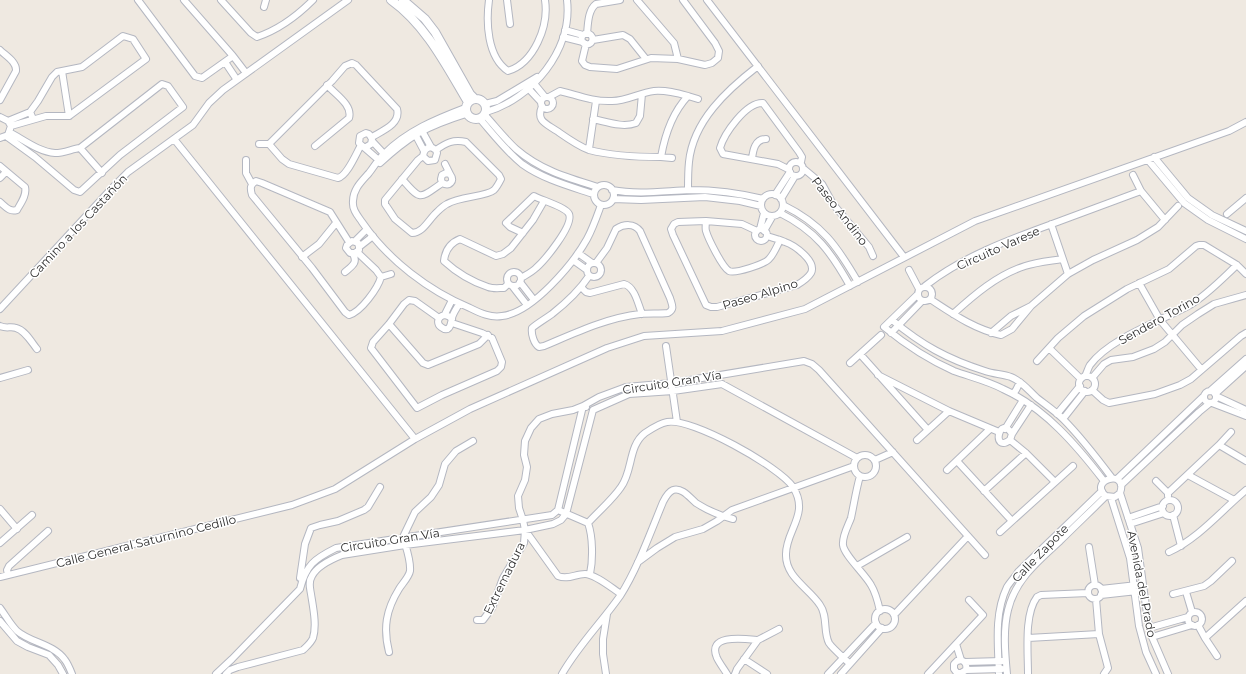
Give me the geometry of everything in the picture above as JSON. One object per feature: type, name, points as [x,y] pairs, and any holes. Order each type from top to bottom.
[{"type":"street","points":[[138,0],[195,76],[202,78],[233,56]]},
{"type":"street","points":[[184,0],[246,73]]},
{"type":"street","points":[[221,0],[250,32],[260,38],[281,26],[313,0]]},
{"type":"street","points":[[264,7],[266,0]]},
{"type":"street","name":"Camino a los Castañón","points":[[0,309],[112,186],[128,172],[193,125],[209,103],[222,90],[348,0]]},
{"type":"street","points":[[391,0],[409,14],[426,33],[469,106]]},
{"type":"street","points":[[403,0],[425,19],[435,32],[470,94],[470,117],[475,119],[497,101],[527,87],[542,74],[557,52],[563,37],[568,9],[567,0]]},
{"type":"street","points":[[489,0],[487,22],[490,42],[496,57],[508,71]]},
{"type":"street","points":[[507,0],[510,24]]},
{"type":"street","points":[[508,71],[514,69],[523,61],[532,52],[539,41],[546,15],[545,0]]},
{"type":"street","points":[[620,0],[596,4],[590,11],[585,34],[582,39],[584,43],[582,61],[585,65],[590,67],[617,69],[651,58],[678,59],[705,65],[712,63],[718,58],[719,51],[715,43],[683,0]]},
{"type":"street","points":[[637,0],[674,43],[678,59]]},
{"type":"street","points":[[707,0],[904,257]]},
{"type":"street","points":[[565,30],[590,35],[593,40]]},
{"type":"street","points":[[563,37],[590,44],[593,40],[623,35],[630,39],[646,60]]},
{"type":"street","points":[[123,36],[133,39],[146,59],[69,116],[46,116],[33,119],[7,131],[30,112],[52,77],[57,72],[82,67],[123,36]]},
{"type":"street","points":[[0,50],[15,63],[17,68],[2,92],[0,100]]},
{"type":"street","points":[[225,62],[237,80]]},
{"type":"street","points":[[259,144],[269,144],[345,66],[352,63],[356,65],[383,92],[397,109],[398,114],[396,120],[372,139],[370,145],[363,146],[342,177],[338,178],[289,164],[282,159],[269,144]]},
{"type":"street","points":[[688,190],[689,162],[695,138],[704,122],[723,96],[758,66]]},
{"type":"street","points":[[62,71],[69,116]]},
{"type":"street","points":[[507,79],[508,71]]},
{"type":"street","points":[[533,82],[544,100]]},
{"type":"street","points":[[0,117],[7,131],[74,190],[80,192],[102,173],[116,158],[183,107],[168,86],[164,84],[160,85],[80,148],[67,152],[55,153],[40,150],[7,131]]},
{"type":"street","points":[[315,146],[349,118],[350,114],[350,110],[347,105],[327,85]]},
{"type":"street","points":[[527,87],[544,100]]},
{"type":"street","points":[[672,158],[632,157],[589,150],[542,121],[539,113],[544,100],[560,91],[596,101],[621,100],[654,91],[666,91],[698,99]]},
{"type":"street","points":[[593,119],[625,125],[636,123],[640,116],[642,94]]},
{"type":"street","points":[[660,157],[670,124],[681,104],[688,96]]},
{"type":"street","points":[[594,194],[554,181],[523,164],[511,154],[484,112],[481,100],[432,121],[385,155],[357,187],[352,201],[353,209],[367,229],[393,258],[417,278],[459,304],[483,314],[496,317],[511,314],[527,305],[559,278],[578,254],[588,238],[601,205]]},
{"type":"street","points":[[589,150],[596,101]]},
{"type":"street","name":"Paseo Andino","points":[[761,103],[765,104],[802,157],[800,175],[791,172],[778,164],[752,159],[723,154],[720,148],[726,133],[735,121],[756,104],[761,103]]},
{"type":"street","points":[[30,112],[33,119]]},
{"type":"street","points":[[484,112],[515,148],[540,167],[598,187],[606,185],[612,190],[635,193],[688,190],[733,192],[763,199]]},
{"type":"street","name":"Calle General Saturnino Cedillo","points":[[0,577],[292,505],[335,489],[415,439],[470,409],[607,348],[644,336],[722,331],[805,309],[975,221],[1229,130],[1246,122]]},
{"type":"street","points":[[414,133],[428,161],[432,161],[437,157],[421,129]]},
{"type":"street","points":[[380,161],[359,143],[360,136],[366,133],[385,155]]},
{"type":"street","points":[[174,139],[415,439]]},
{"type":"street","points":[[752,159],[752,152],[755,145],[759,141],[766,139]]},
{"type":"street","points":[[448,142],[466,142],[499,175],[501,179],[495,189],[490,192],[465,197],[448,203],[438,210],[420,230],[416,233],[412,233],[395,218],[384,204],[385,200],[427,148],[433,149],[448,142]]},
{"type":"street","points":[[80,148],[102,173]]},
{"type":"street","points":[[35,157],[40,150]]},
{"type":"street","points":[[1151,158],[1188,198],[1212,216],[1246,232]]},
{"type":"street","points":[[1151,158],[1184,203],[1208,220],[1246,239]]},
{"type":"street","points":[[246,160],[246,173],[252,184]]},
{"type":"street","name":"Paseo Andino","points":[[781,198],[791,172],[790,164],[794,161],[802,166],[822,184],[833,204],[869,247],[873,256]]},
{"type":"street","points":[[402,179],[416,195],[424,195],[442,183],[446,185],[450,184],[453,177],[445,164]]},
{"type":"street","points":[[0,166],[25,187],[25,194],[17,210],[12,211],[0,202]]},
{"type":"street","points":[[0,178],[6,172]]},
{"type":"street","name":"Paseo Andino","points":[[775,195],[791,172]]},
{"type":"street","points":[[1133,175],[1141,191],[1165,220]]},
{"type":"street","points":[[346,272],[355,262],[358,243],[352,241],[336,223],[330,212],[262,183],[256,181],[252,184],[250,189],[252,195],[351,318],[379,285],[381,277],[357,251]]},
{"type":"street","points":[[598,187],[594,194],[595,200],[601,205]]},
{"type":"street","points":[[612,190],[613,199]]},
{"type":"street","name":"Circuito Varese","points":[[921,293],[891,333],[884,328],[892,320],[939,276],[974,256],[1011,239],[1141,191]]},
{"type":"street","points":[[769,195],[775,195],[781,198],[783,206],[780,213],[772,217],[762,232],[764,213],[761,206],[763,199],[769,195]]},
{"type":"street","points":[[499,224],[506,223],[534,196],[566,209],[570,219],[566,231],[548,256],[537,268],[521,280],[517,286],[511,285],[504,288],[489,288],[451,267],[444,261],[445,252],[454,241],[460,239],[496,256],[503,254],[511,248],[523,233],[533,220],[544,201]]},
{"type":"street","points":[[601,205],[610,203],[613,199],[641,200],[705,197],[740,201],[761,206]]},
{"type":"street","points":[[1227,214],[1246,198]]},
{"type":"street","points":[[783,206],[801,214],[831,240],[847,262],[858,282]]},
{"type":"street","points":[[909,270],[926,301],[930,299],[977,328],[1001,335],[1007,333],[1024,316],[1031,306],[1068,274],[1093,260],[1137,240],[1158,227],[1178,206]]},
{"type":"street","points":[[764,213],[772,217]]},
{"type":"street","points":[[780,213],[797,222],[825,246],[850,286]]},
{"type":"street","points":[[706,221],[706,232],[723,265],[731,272],[765,262],[770,258],[780,240]]},
{"type":"street","name":"Paseo Alpino","points":[[706,221],[742,224],[762,232],[786,242],[798,249],[808,258],[812,266],[811,272],[805,280],[797,285],[717,307],[711,307],[704,302],[671,229],[674,224],[678,222],[706,221]]},
{"type":"street","points":[[302,257],[319,244],[336,223]]},
{"type":"street","points":[[506,223],[510,227],[523,233]]},
{"type":"street","name":"Circuito Varese","points":[[1051,224],[1068,274]]},
{"type":"street","points":[[587,270],[588,267],[594,263],[607,248],[616,229],[626,225],[634,226],[638,228],[640,232],[673,307],[672,311],[668,314],[642,314],[597,324],[544,346],[536,346],[531,332],[532,328],[551,315],[581,287],[589,276]]},
{"type":"street","points":[[367,229],[347,244],[347,251],[357,251],[373,236]]},
{"type":"street","points":[[1037,361],[1084,316],[1126,289],[1169,269],[1196,246],[1204,245],[1237,265],[1246,274]]},
{"type":"street","points":[[578,254],[601,268],[600,275],[596,278],[589,276]]},
{"type":"street","points":[[953,314],[976,293],[1002,276],[1026,266],[1062,259]]},
{"type":"street","points":[[573,260],[587,270],[589,276]]},
{"type":"street","name":"Sendero Torino","points":[[1083,378],[1090,366],[1100,354],[1122,339],[1191,304],[1212,289],[1237,265]]},
{"type":"street","points":[[527,305],[507,281],[507,277],[512,272],[516,272],[534,300]]},
{"type":"street","points":[[381,277],[391,274]]},
{"type":"street","points":[[1139,283],[1160,320],[1201,369]]},
{"type":"street","points":[[581,287],[586,292],[590,293],[624,284],[632,290],[642,314]]},
{"type":"street","points":[[921,293],[930,288],[932,292],[930,299]]},
{"type":"street","name":"Sendero Torino","points":[[1092,378],[1104,364],[1111,360],[1143,354],[1165,342],[1198,314],[1214,304],[1246,295]]},
{"type":"street","points":[[439,318],[415,301],[409,300],[373,342],[371,348],[373,353],[418,408],[442,395],[497,371],[501,367],[502,362],[492,338],[452,321],[449,315],[445,314]]},
{"type":"street","points":[[452,300],[445,314],[441,315],[439,318],[438,322],[443,328],[450,326],[459,304]]},
{"type":"street","points":[[991,333],[1011,316],[1031,306]]},
{"type":"street","points":[[892,320],[921,343],[948,357],[986,372],[1011,377],[1020,382],[1036,397],[1063,418],[1114,479],[1121,485],[1199,412],[1215,401],[1214,394]]},
{"type":"street","points":[[389,324],[423,363],[428,365],[479,344],[488,335]]},
{"type":"street","points":[[0,326],[4,328],[16,328],[22,331],[37,349]]},
{"type":"street","points":[[891,333],[929,359],[955,371],[1005,389],[1031,405],[1079,449],[1104,482]]},
{"type":"street","points":[[1082,389],[1092,390],[1103,400],[1109,403],[1155,394],[1180,385],[1191,379],[1201,369],[1246,333]]},
{"type":"street","points":[[850,363],[881,335]]},
{"type":"street","points":[[666,346],[677,422]]},
{"type":"street","points":[[1049,348],[1083,378],[1092,378],[1095,384],[1092,390]]},
{"type":"street","points":[[860,354],[928,430]]},
{"type":"street","points":[[1214,394],[1246,359]]},
{"type":"street","name":"Circuito Gran Vía","points":[[584,406],[599,397],[626,387],[672,383],[804,361],[812,364],[824,376],[894,452],[985,555]]},
{"type":"street","points":[[1214,394],[1246,366]]},
{"type":"street","points":[[0,378],[28,370]]},
{"type":"street","points":[[720,375],[722,384],[857,458]]},
{"type":"street","points":[[878,375],[949,411],[999,432]]},
{"type":"street","points":[[1005,389],[1006,384],[1011,377]]},
{"type":"street","points":[[1063,418],[1082,389],[1083,378]]},
{"type":"street","points":[[1013,394],[1020,382]]},
{"type":"street","name":"Circuito Gran Vía","points":[[593,410],[629,394],[673,391],[722,384]]},
{"type":"street","points":[[1057,414],[1082,389]]},
{"type":"street","points":[[1102,491],[1104,482],[1108,479],[1114,479],[1204,396],[1206,392],[1214,394],[1246,410]]},
{"type":"street","points":[[1204,396],[1205,401],[1246,416]]},
{"type":"street","points":[[999,432],[1005,428],[1023,400]]},
{"type":"street","points":[[999,432],[998,436],[1000,440],[1007,442],[1031,405]]},
{"type":"street","points":[[584,406],[568,476],[558,510],[588,523],[591,530],[593,560],[590,574]]},
{"type":"street","points":[[566,514],[593,410],[584,406],[539,419],[531,428],[525,441],[524,455],[527,467],[525,480],[518,496],[519,508],[525,530],[558,576],[564,578],[590,574],[621,594]]},
{"type":"street","points":[[916,440],[949,411]]},
{"type":"street","points":[[588,523],[622,487],[630,467],[636,443],[645,433],[667,422],[677,422],[698,427],[718,436],[780,474],[793,488],[798,500],[799,512],[797,522],[788,540],[786,555],[789,566],[793,577],[812,594],[821,606],[829,643],[850,664]]},
{"type":"street","points":[[1005,428],[1010,430],[1011,437],[1055,482]]},
{"type":"street","points":[[948,470],[990,429]]},
{"type":"street","points":[[1168,493],[1220,445],[1231,432]]},
{"type":"street","points":[[389,652],[386,639],[386,617],[394,598],[410,572],[409,560],[403,537],[415,512],[431,497],[439,485],[445,464],[456,451],[473,441]]},
{"type":"street","points":[[1220,445],[1246,461]]},
{"type":"street","points":[[875,460],[894,452]]},
{"type":"street","points":[[984,490],[1026,453]]},
{"type":"street","points":[[862,455],[868,455],[875,460],[876,466],[873,474],[865,477],[860,476],[856,472],[854,466],[857,458],[862,455]]},
{"type":"street","points":[[957,461],[1012,521]]},
{"type":"street","points":[[637,563],[675,537],[703,529],[732,510],[854,466]]},
{"type":"street","points":[[1000,532],[1073,466]]},
{"type":"street","points":[[1188,475],[1234,500]]},
{"type":"street","points":[[568,476],[575,477]]},
{"type":"street","points":[[828,674],[876,623],[876,617],[880,611],[878,598],[871,585],[847,554],[843,545],[844,536],[851,518],[855,493],[860,476]]},
{"type":"street","points":[[1156,481],[1168,493],[1169,500]]},
{"type":"street","name":"Avenida del Prado","points":[[1121,485],[1120,493],[1138,548],[1149,628],[1168,674]]},
{"type":"street","points":[[226,674],[230,670],[238,667],[303,650],[308,645],[312,639],[314,629],[309,581],[300,580],[300,575],[305,544],[311,528],[338,521],[364,510],[368,507],[380,487]]},
{"type":"street","points":[[562,674],[571,658],[621,594],[637,563],[663,502],[672,490],[679,490],[697,504],[722,516],[734,519]]},
{"type":"street","points":[[1169,552],[1181,546],[1203,530],[1246,490]]},
{"type":"street","name":"Avenida del Prado","points":[[1102,491],[1109,497],[1130,558],[1139,626],[1146,652],[1156,674]]},
{"type":"street","name":"Calle Zapote","points":[[999,672],[997,635],[998,619],[1000,606],[1007,587],[1018,572],[1102,491]]},
{"type":"street","points":[[1109,497],[1115,497],[1120,493]]},
{"type":"street","name":"Calle Zapote","points":[[1006,672],[1006,619],[1010,602],[1018,584],[1029,570],[1109,497]]},
{"type":"street","points":[[1128,518],[1162,506],[1169,500]]},
{"type":"street","points":[[1162,506],[1164,513],[1168,516],[1173,515],[1178,510],[1177,505],[1174,501],[1169,500]]},
{"type":"street","points":[[0,509],[18,529]]},
{"type":"street","name":"Circuito Gran Vía","points":[[216,674],[300,589],[304,574],[309,567],[319,557],[336,548],[523,520],[552,515],[558,510]]},
{"type":"street","points":[[1130,524],[1164,513]]},
{"type":"street","name":"Circuito Gran Vía","points":[[309,581],[312,574],[322,566],[342,555],[405,545],[525,530],[553,524],[561,520],[566,514]]},
{"type":"street","points":[[0,543],[18,529],[32,515]]},
{"type":"street","points":[[1173,515],[1181,546]]},
{"type":"street","name":"Extremadura","points":[[477,620],[483,620],[492,608],[503,578],[524,543],[525,530]]},
{"type":"street","points":[[8,575],[7,570],[9,566],[48,531]]},
{"type":"street","points":[[894,616],[968,536]]},
{"type":"street","points":[[857,566],[907,537]]},
{"type":"street","points":[[524,543],[534,543]]},
{"type":"street","points":[[1089,547],[1098,592],[1100,634],[1108,664],[1108,668],[1104,674]]},
{"type":"street","points":[[1173,594],[1186,592],[1204,586],[1232,561]]},
{"type":"street","points":[[1088,593],[1090,587],[1098,592]]},
{"type":"street","points":[[1028,674],[1028,626],[1030,611],[1037,597],[1041,595],[1088,593],[1090,597],[1098,592],[1143,588]]},
{"type":"street","points":[[1186,592],[1190,615],[1189,622],[1195,625],[1217,656]]},
{"type":"street","points":[[928,674],[983,614],[969,600]]},
{"type":"street","points":[[1205,638],[1246,601]]},
{"type":"street","points":[[0,608],[10,624],[18,632],[55,650],[65,659],[72,674]]},
{"type":"street","points":[[876,623],[882,628],[888,628],[892,626],[895,621],[894,616],[888,610],[880,611]]},
{"type":"street","points":[[1149,628],[1199,612],[1202,615],[1202,620],[1195,625],[1152,637]]},
{"type":"street","points":[[606,674],[602,639],[607,613]]},
{"type":"street","points":[[0,621],[17,641],[49,655],[64,674]]},
{"type":"street","points":[[841,674],[882,628]]},
{"type":"street","points":[[735,674],[758,640],[779,629]]},
{"type":"street","points":[[1028,638],[1100,634]]},
{"type":"street","points":[[728,674],[717,658],[715,651],[722,640],[758,640]]},
{"type":"street","points":[[956,644],[963,661],[967,666],[963,672]]},
{"type":"street","points":[[232,659],[238,667]]},
{"type":"street","points":[[744,659],[768,674]]},
{"type":"street","points":[[1006,661],[956,661],[954,664],[954,669],[957,673],[1006,672]]}]
